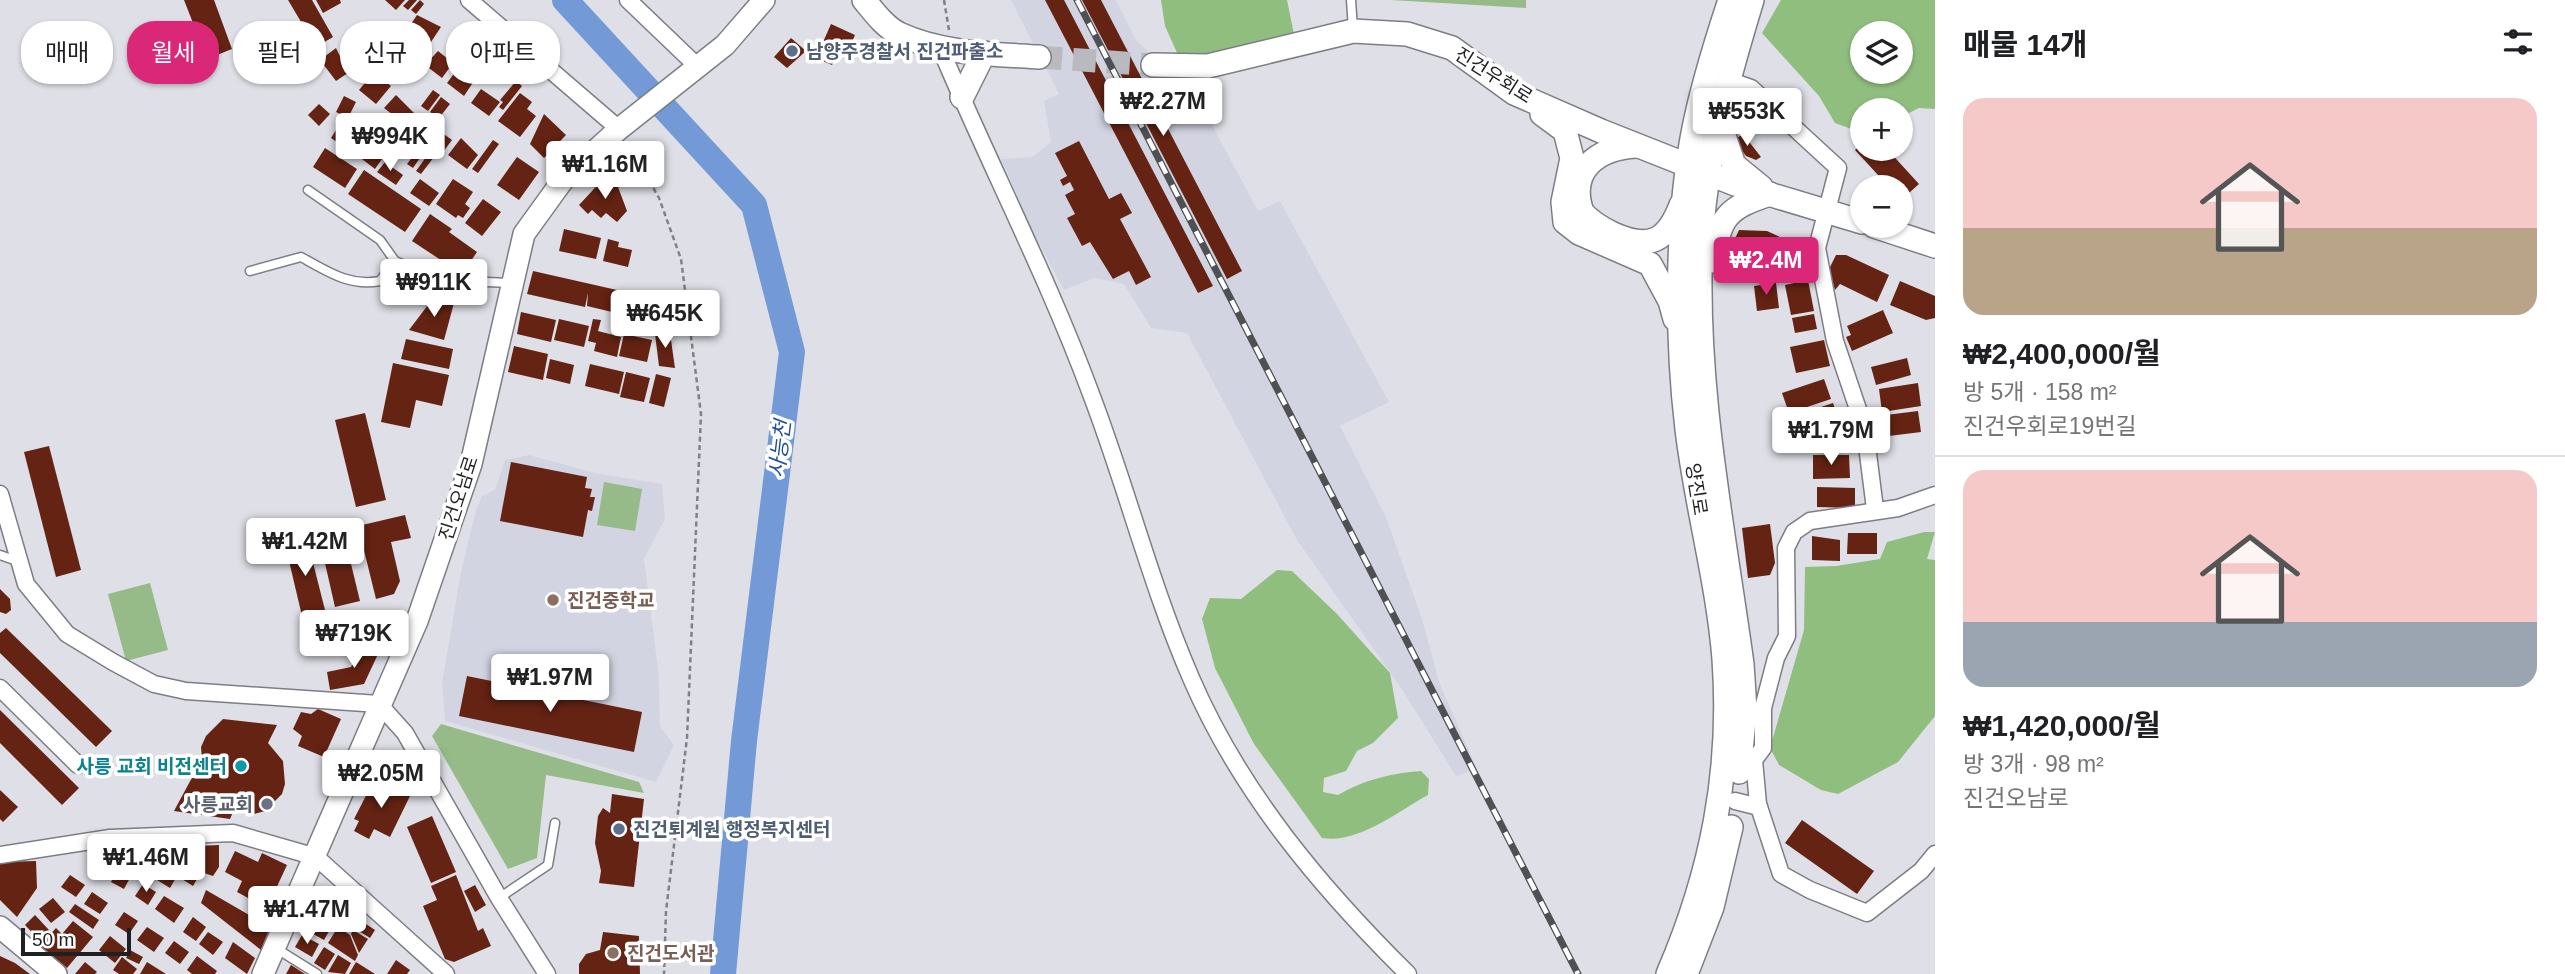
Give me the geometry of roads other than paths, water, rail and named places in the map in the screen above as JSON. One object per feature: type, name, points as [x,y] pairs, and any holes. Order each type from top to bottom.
[{"type":"main road","points":[[864,0],[880,19],[897,33],[944,38],[984,54],[1039,57]]},
{"type":"main road","name":"양진로","points":[[1686,974],[1712,906],[1729,841],[1745,710],[1742,664],[1706,386],[1694,128],[1708,68],[1730,0]]},
{"type":"main road","name":"양진로","points":[[1668,974],[1713,841],[1727,747],[1724,657],[1687,429],[1680,335],[1683,198],[1719,121],[1728,80],[1752,0]]},
{"type":"main road","name":"진건우회로","points":[[1153,65],[1208,66],[1353,32],[1407,34],[1452,48],[1514,93],[1601,131],[1698,170],[1850,218]]},
{"type":"main road","points":[[962,97],[984,54]]},
{"type":"main road","points":[[1514,93],[1565,131],[1572,158],[1563,202],[1566,222],[1579,233],[1650,264],[1670,301],[1680,335]]},
{"type":"main road","points":[[1719,121],[1734,164],[1770,194]]},
{"type":"main road","points":[[1601,131],[1664,141],[1677,139],[1694,128]]},
{"type":"main road","points":[[1640,146],[1616,148],[1594,156],[1579,187],[1579,204],[1589,220],[1628,240],[1644,243],[1659,239],[1673,225],[1683,198]]},
{"type":"main road","points":[[1702,308],[1709,289],[1717,234],[1726,216],[1741,204],[1770,194]]},
{"type":"main road","points":[[1911,238],[1935,246]]},
{"type":"street","points":[[469,0],[624,126]]},
{"type":"street","points":[[628,0],[696,70]]},
{"type":"street","name":"진건오남로","points":[[263,974],[316,858],[379,704],[417,621],[471,464],[524,234],[563,180],[624,126],[732,38],[764,0]]},
{"type":"street","points":[[944,38],[962,97],[1002,180],[1091,394],[1158,593],[1190,678],[1250,788],[1329,890],[1408,974]]},
{"type":"street","points":[[1728,80],[1751,88],[1838,168],[1817,247],[1835,341],[1864,430],[1875,509]]},
{"type":"street","points":[[0,494],[26,584],[67,634],[154,684],[186,691],[379,704],[405,733],[499,898],[547,974]]},
{"type":"street","points":[[1935,495],[1898,508],[1875,509],[1810,521],[1794,532],[1786,548],[1787,636],[1776,658],[1763,708],[1763,748],[1754,760],[1759,807],[1781,874],[1810,890],[1867,913],[1921,871],[1935,854]]},
{"type":"street","points":[[0,688],[78,765]]},
{"type":"street","points":[[1735,801],[1759,807]]},
{"type":"street","points":[[0,855],[110,838],[233,833],[316,858],[446,974]]},
{"type":"street","points":[[0,927],[56,974]]},
{"type":"lane","points":[[1351,0],[1353,32]]},
{"type":"lane","points":[[308,190],[380,240],[395,261],[440,280],[512,283]]},
{"type":"lane","points":[[250,271],[301,257],[338,277],[360,285],[380,281],[395,261]]},
{"type":"lane","points":[[0,555],[20,562]]},
{"type":"lane","points":[[499,898],[548,864],[555,823]]},
{"type":"lane","points":[[275,948],[317,974]]},
{"type":"waterway","name":"사능천","points":[[565,0],[754,205],[792,352],[744,741],[723,974]]},
{"type":"tunnel","points":[[1039,57],[1153,65]]},
{"type":"railway","points":[[1077,0],[1578,974]]},
{"type":"place","name":"남양주경찰서 진건파출소","points":[[792,51]]},
{"type":"place","name":"진건중학교","points":[[553,600]]},
{"type":"place","name":"사릉 교회 비전센터","points":[[241,766]]},
{"type":"place","name":"사릉교회","points":[[267,804]]},
{"type":"place","name":"진건퇴계원 행정복지센터","points":[[619,829]]},
{"type":"place","name":"진건도서관","points":[[613,953]]}]
